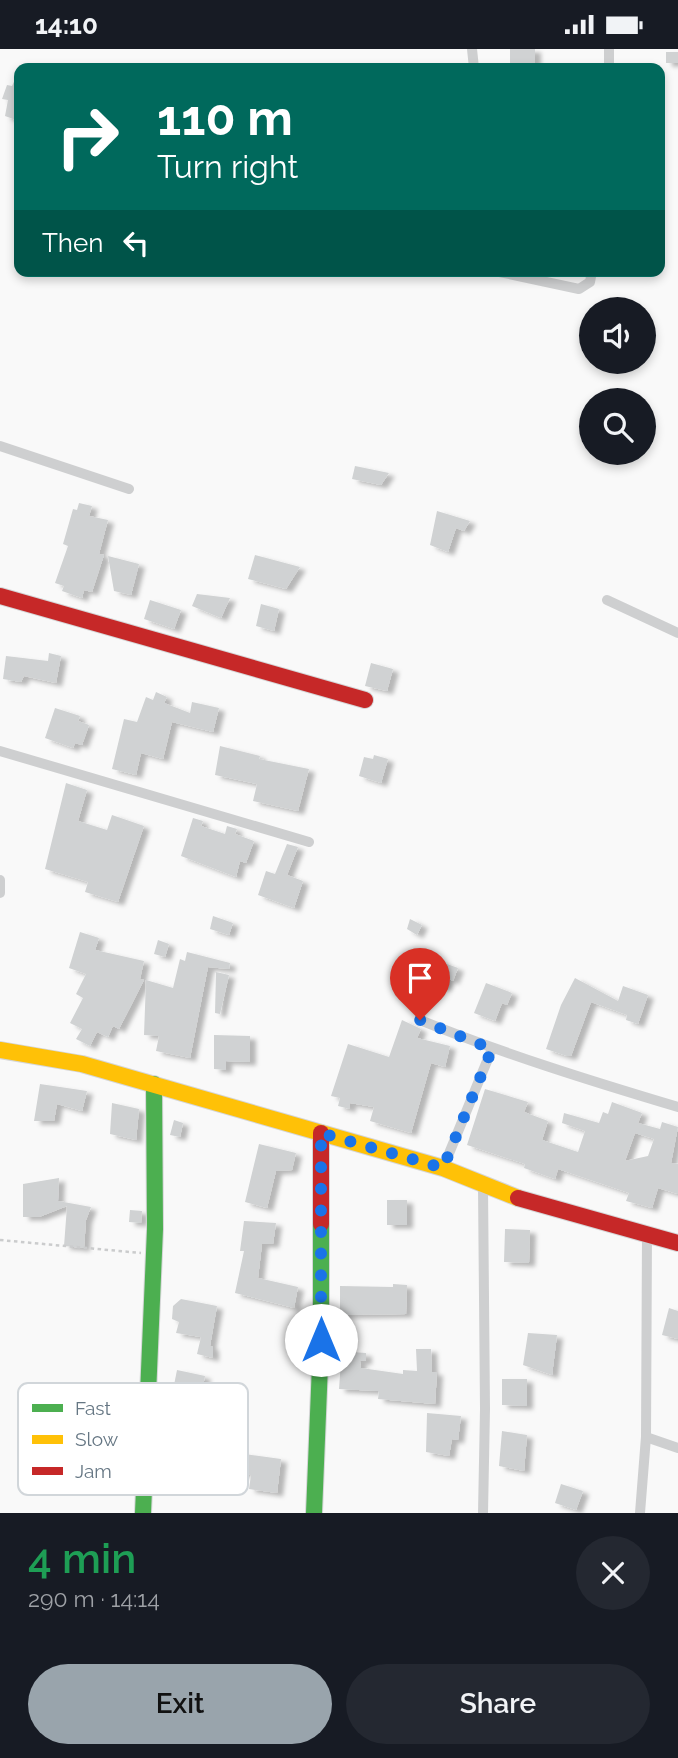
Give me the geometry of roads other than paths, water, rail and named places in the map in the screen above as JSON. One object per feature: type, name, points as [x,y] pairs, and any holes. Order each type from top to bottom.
[{"type":"street","points":[[523,277],[579,289],[590,282],[591,277]]},
{"type":"street","points":[[0,446],[129,489]]},
{"type":"street","points":[[0,596],[365,700]]},
{"type":"street","points":[[607,600],[678,633]]},
{"type":"street","points":[[0,751],[309,842]]},
{"type":"street","points":[[0,880],[0,893]]},
{"type":"street","points":[[420,1020],[492,1049],[526,1057],[678,1107]]},
{"type":"street","points":[[443,1168],[492,1049]]},
{"type":"street","points":[[0,1050],[82,1064],[154,1084],[443,1168],[483,1187],[678,1243]]},
{"type":"street","points":[[149,1383],[154,1254],[154,1084]]},
{"type":"street","points":[[314,1513],[321,1340],[321,1133]]},
{"type":"street","points":[[482,1513],[485,1409],[483,1187]]},
{"type":"street","points":[[640,1513],[646,1437],[647,1235]]},
{"type":"street","points":[[646,1437],[678,1448]]},
{"type":"street","points":[[143,1513],[144,1495]]}]
